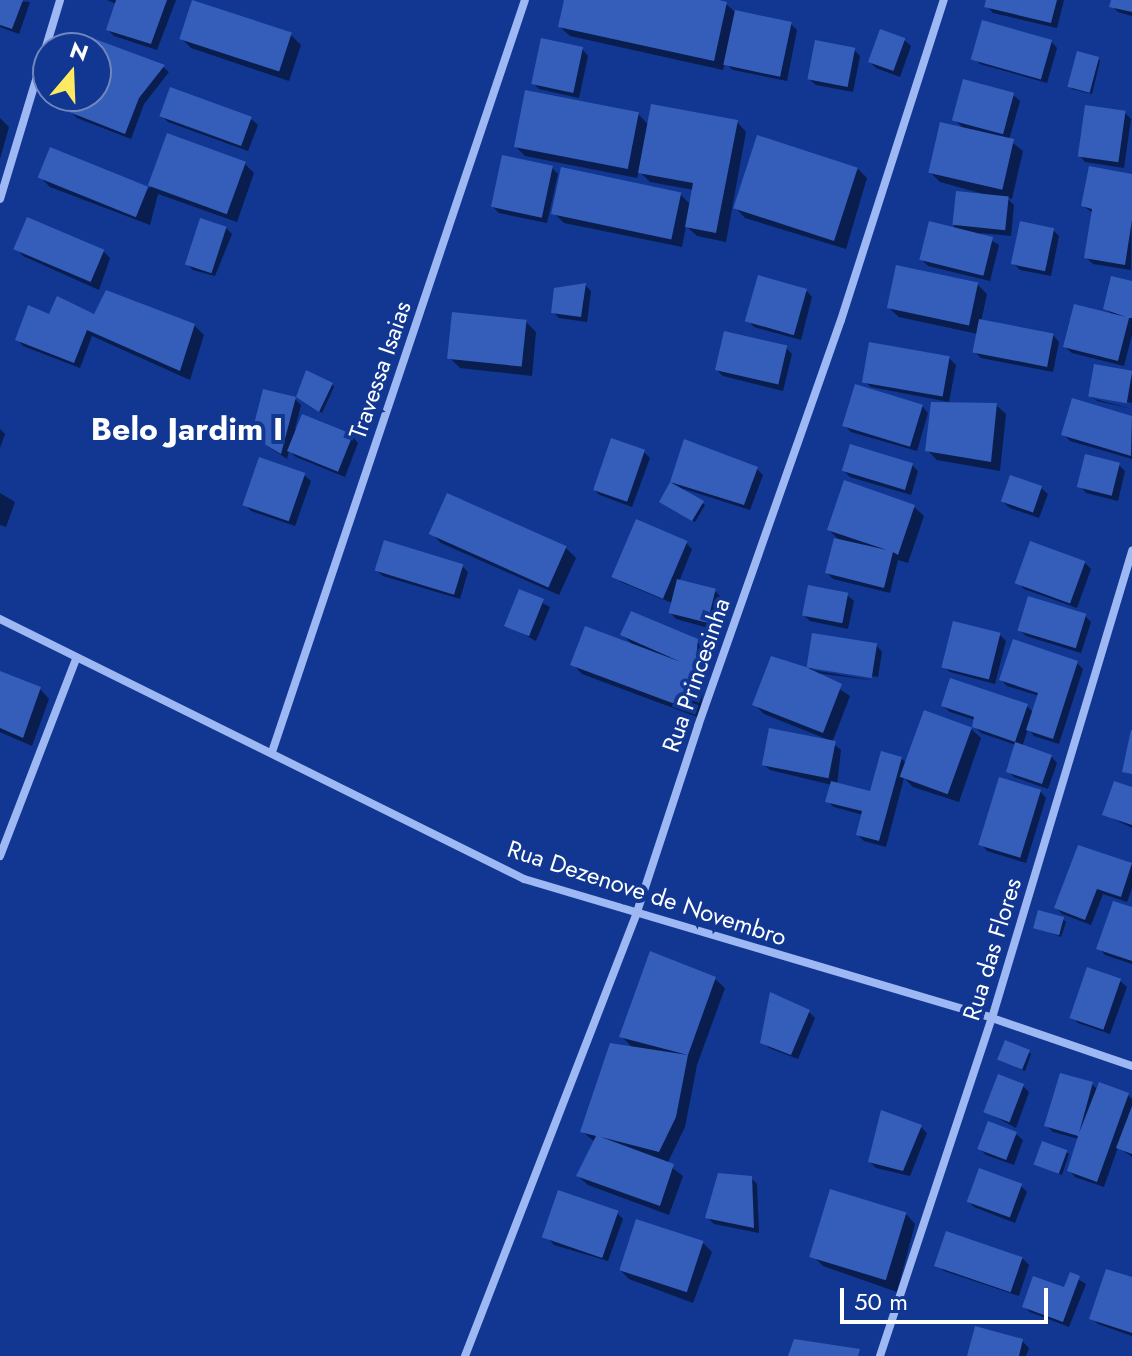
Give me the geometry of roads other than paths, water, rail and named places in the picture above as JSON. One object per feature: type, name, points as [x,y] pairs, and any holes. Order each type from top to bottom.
[{"type":"street","points":[[0,199],[60,0]]},
{"type":"street","name":"Travessa Isaias","points":[[272,752],[525,0]]},
{"type":"street","name":"Rua Princesinha","points":[[465,1356],[637,912],[698,726],[841,320],[944,0]]},
{"type":"street","name":"Rua das Flores","points":[[880,1356],[992,1018],[1132,550]]},
{"type":"street","name":"Rua Dezenove de Novembro","points":[[0,619],[524,879],[992,1018],[1132,1066]]},
{"type":"street","points":[[0,856],[76,659]]},
{"type":"district","name":"Belo Jardim I","points":[[187,429]]}]
